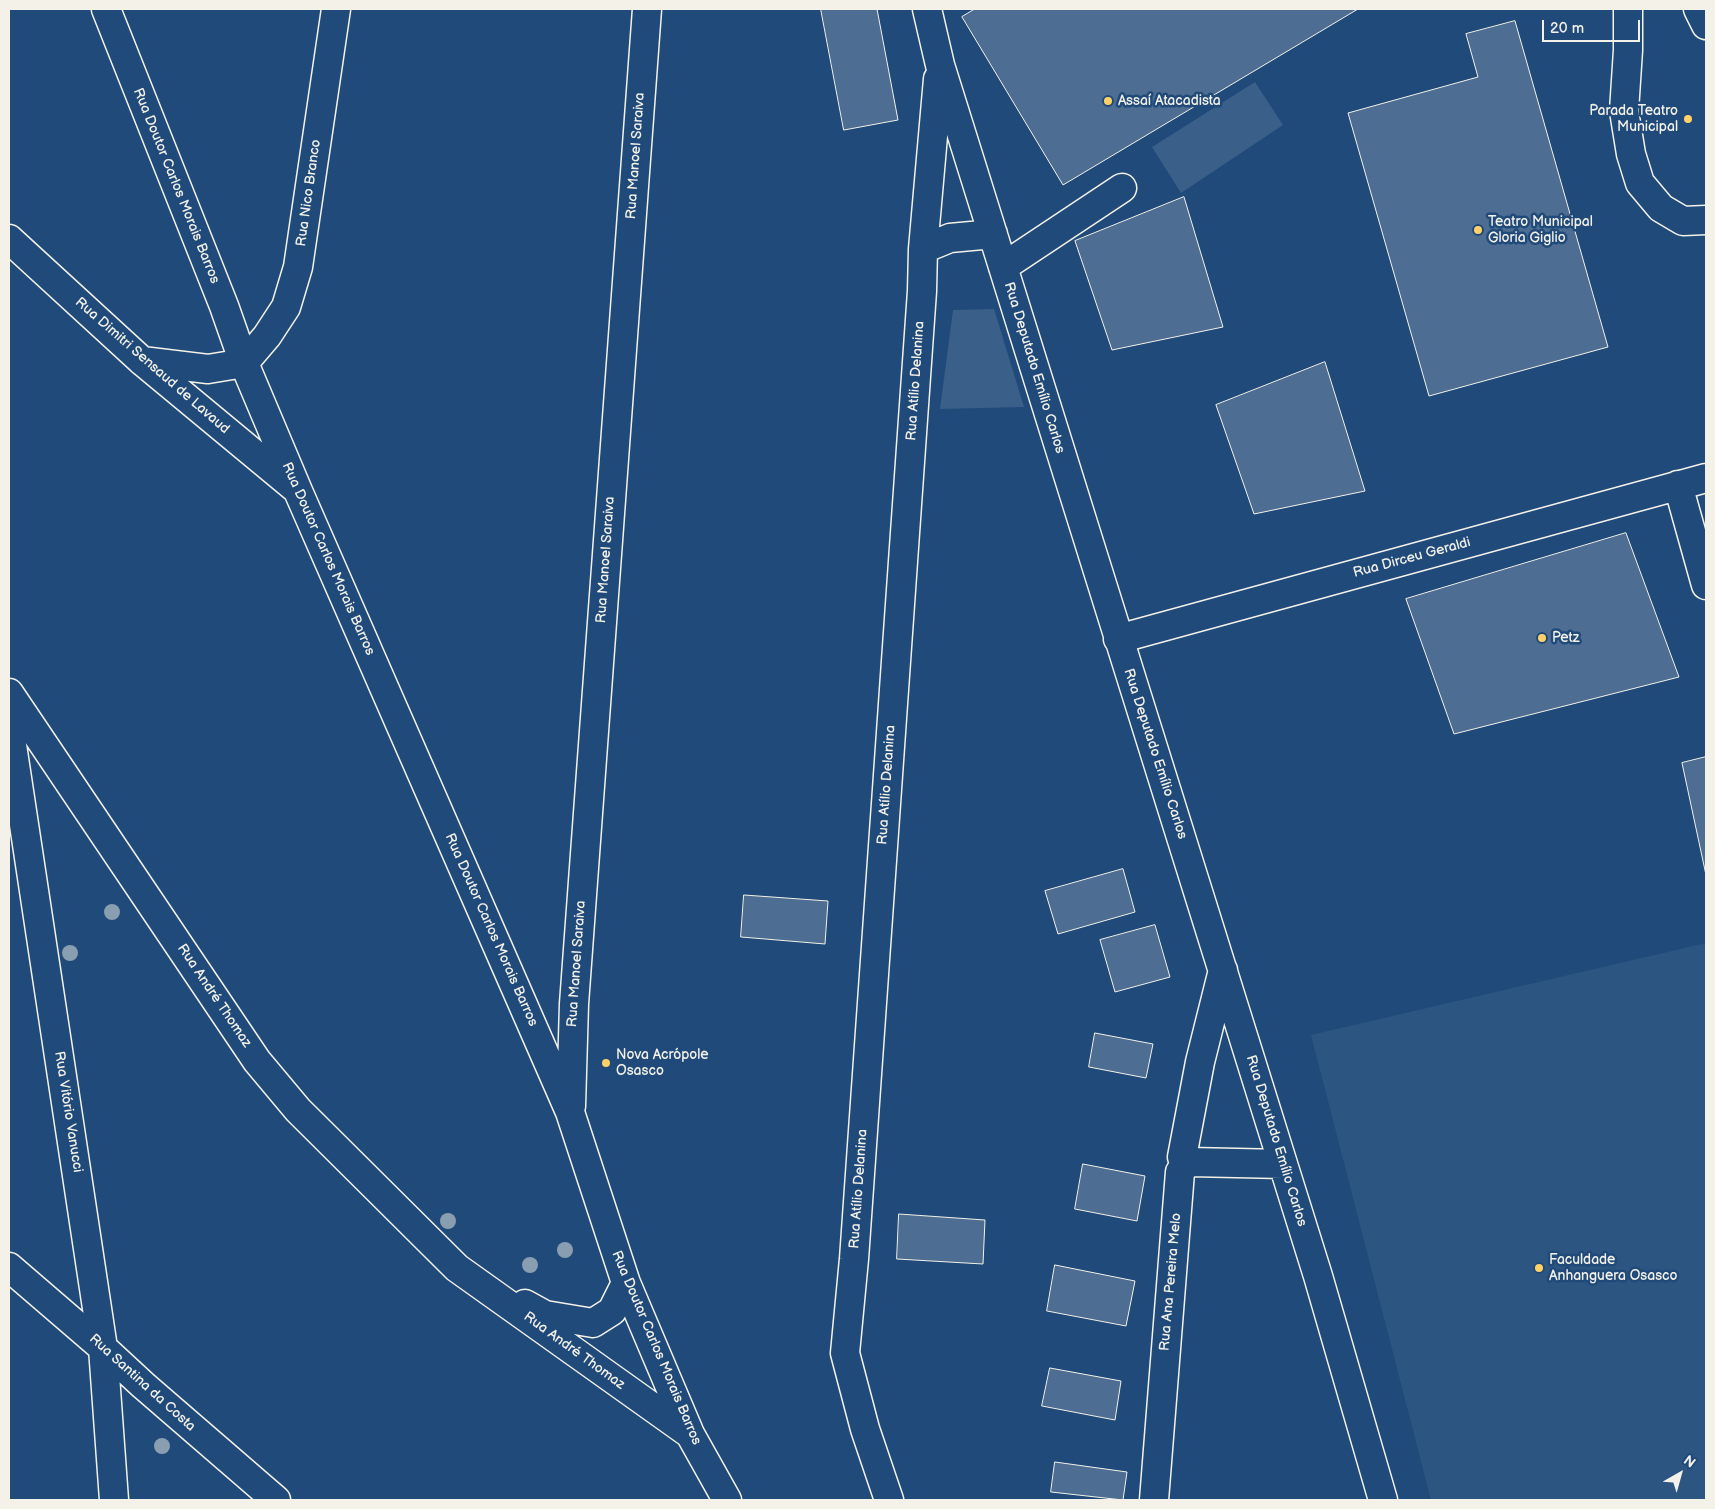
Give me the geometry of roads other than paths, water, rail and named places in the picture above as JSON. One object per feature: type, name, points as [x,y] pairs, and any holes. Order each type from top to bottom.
[{"type":"street","name":"Rua Doutor Carlos Morais Barros","points":[[106,9],[224,306],[244,363],[298,491],[570,1112],[626,1283],[690,1434],[727,1500]]},
{"type":"street","name":"Rua Nico Branco","points":[[244,363],[267,336],[286,307],[298,266],[336,9]]},
{"type":"street","name":"Rua Manoel Saraiva","points":[[570,1112],[574,1004],[647,9]]},
{"type":"street","name":"Rua Deputado Emílio Carlos","points":[[927,9],[940,65],[1321,1285],[1383,1500]]},
{"type":"street","points":[[1628,9],[1628,50],[1624,111],[1631,154],[1640,183],[1662,208],[1684,221],[1706,220]]},
{"type":"street","points":[[1698,9],[1706,25]]},
{"type":"street","name":"Rua Atílio Delanina","points":[[889,1500],[865,1429],[845,1353],[854,1259],[922,291],[923,249],[940,65]]},
{"type":"street","points":[[1003,267],[1122,188]]},
{"type":"street","points":[[923,249],[950,238],[993,234]]},
{"type":"street","name":"Rua Dimitri Sensaud de Lavaud","points":[[9,239],[142,361],[298,491]]},
{"type":"street","points":[[142,361],[208,369],[244,363]]},
{"type":"street","name":"Rua Dirceu Geraldi","points":[[1118,639],[1706,478]]},
{"type":"street","points":[[1678,485],[1702,556],[1706,585]]},
{"type":"street","name":"Rua André Thomaz","points":[[9,693],[257,1061],[298,1110],[457,1268],[690,1434]]},
{"type":"street","name":"Rua Vitório Vanucci","points":[[9,724],[103,1348],[114,1500]]},
{"type":"street","name":"Rua Ana Pereira Melo","points":[[1154,1500],[1180,1172],[1185,1165],[1182,1158],[1200,1062],[1223,970]]},
{"type":"street","points":[[1185,1165],[1190,1162],[1283,1164]]},
{"type":"street","name":"Rua Santina da Costa","points":[[9,1267],[276,1500]]},
{"type":"street","name":"Rua André Thomaz","points":[[457,1268],[545,1315],[592,1324],[612,1311],[626,1283]]},
{"type":"place","name":"Assaí Atacadista","points":[[1108,101]]},
{"type":"place","name":"Parada Teatro Municipal","points":[[1688,119]]},
{"type":"place","name":"Teatro Municipal Gloria Giglio","points":[[1478,230]]},
{"type":"place","name":"Petz","points":[[1542,638]]},
{"type":"place","name":"Nova Acrópole Osasco","points":[[606,1063]]},
{"type":"place","name":"Faculdade Anhanguera Osasco","points":[[1539,1268]]}]
